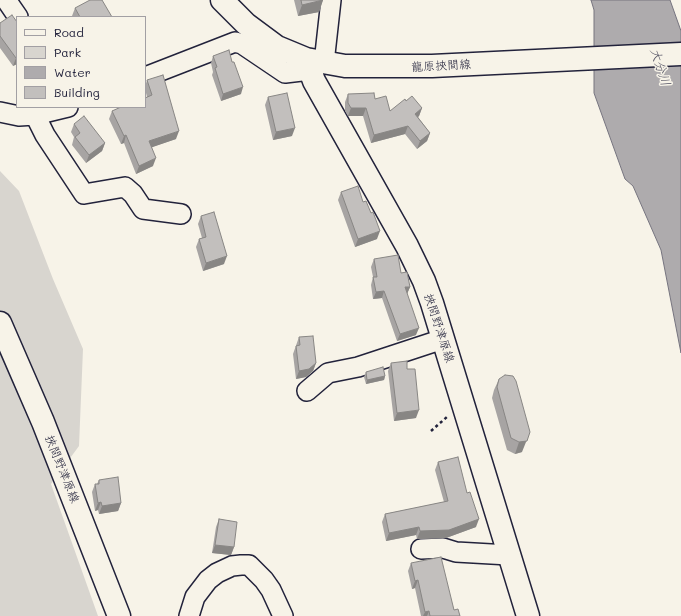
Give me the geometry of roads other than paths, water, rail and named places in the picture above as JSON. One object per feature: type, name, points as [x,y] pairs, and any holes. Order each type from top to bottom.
[{"type":"main road","name":"龍原挾間線","points":[[222,0],[246,24],[266,40],[277,47],[313,64],[360,67],[432,66],[681,54]]},
{"type":"main road","name":"挾間野津原線","points":[[313,64],[329,109],[415,263],[432,303],[528,616]]},
{"type":"main road","name":"挾間野津原線","points":[[0,323],[49,436],[119,616]]},
{"type":"street","points":[[146,77],[235,42],[242,44],[285,73],[313,64],[331,0]]},
{"type":"street","points":[[8,1],[17,16]]},
{"type":"street","points":[[0,112],[19,116],[35,115],[64,108]]},
{"type":"street","points":[[35,115],[45,135],[84,194],[125,187],[133,194],[143,209],[182,214]]},
{"type":"street","points":[[307,391],[328,373],[378,362],[443,339]]},
{"type":"street","points":[[421,548],[443,548],[456,552],[509,555]]},
{"type":"street","points":[[189,616],[195,597],[208,580],[217,572],[232,566],[240,565],[250,565],[260,575],[272,590],[283,616]]},
{"type":"water","name":"大分川","points":[[591,0],[670,0],[681,31],[681,353],[661,250],[633,186],[625,179],[594,93],[594,10]]}]
